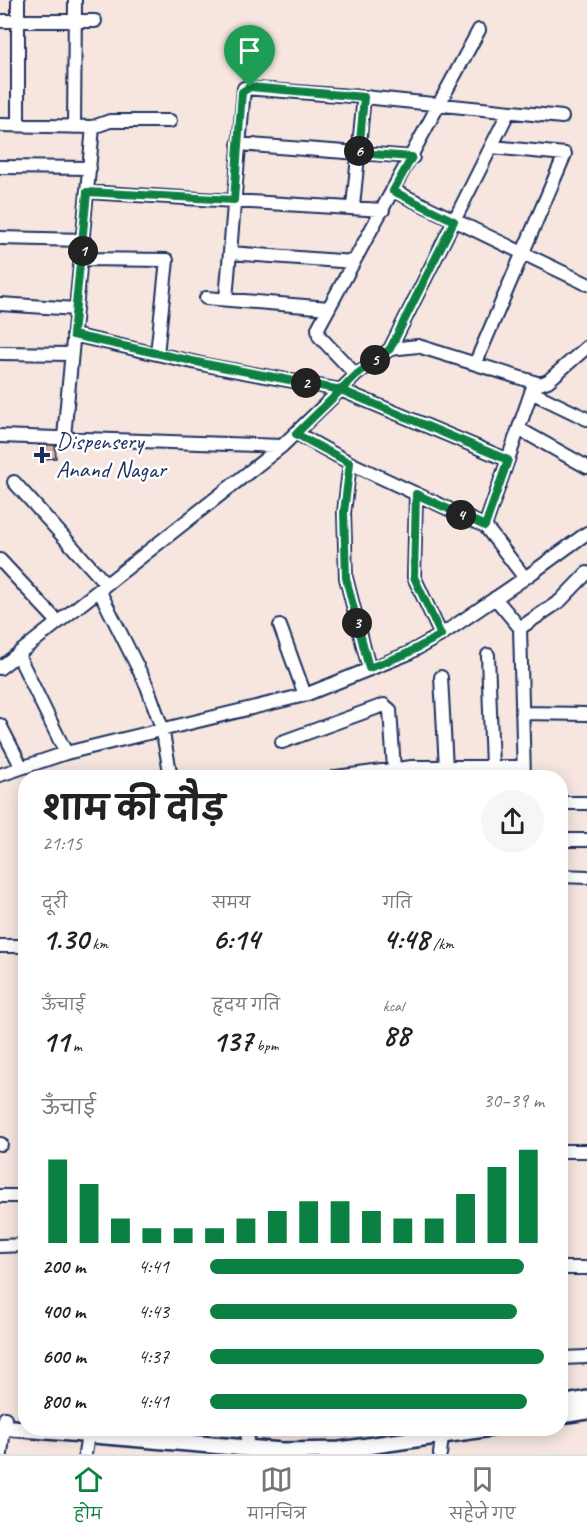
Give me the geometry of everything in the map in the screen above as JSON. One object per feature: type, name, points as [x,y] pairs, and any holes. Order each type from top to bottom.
[{"type":"main road","points":[[568,1403],[587,1400]]},
{"type":"main road","points":[[568,1414],[587,1411]]},
{"type":"main road","points":[[3,1423],[18,1421]]},
{"type":"main road","points":[[3,1423],[18,1425]]},
{"type":"main road","points":[[136,1436],[282,1448],[386,1436]]},
{"type":"main road","points":[[255,1436],[282,1448]]},
{"type":"street","points":[[18,0],[18,125]]},
{"type":"street","points":[[74,127],[75,0]]},
{"type":"street","points":[[0,21],[95,21]]},
{"type":"street","points":[[356,375],[319,336],[318,328],[479,30]]},
{"type":"street","points":[[226,299],[244,88],[364,97],[562,117]]},
{"type":"street","points":[[353,206],[364,97]]},
{"type":"street","points":[[1,666],[18,655],[282,446],[356,375],[390,349],[508,113]]},
{"type":"street","points":[[0,125],[93,127],[110,121],[170,120]]},
{"type":"street","points":[[64,437],[93,127]]},
{"type":"street","points":[[238,144],[412,157]]},
{"type":"street","points":[[476,362],[565,154],[492,147]]},
{"type":"street","points":[[0,167],[90,168]]},
{"type":"street","points":[[393,191],[587,284]]},
{"type":"street","points":[[87,192],[353,206],[383,210]]},
{"type":"street","points":[[0,238],[84,240]]},
{"type":"street","points":[[230,253],[354,262]]},
{"type":"street","points":[[82,260],[167,260],[157,354]]},
{"type":"street","points":[[206,298],[329,308]]},
{"type":"street","points":[[0,304],[76,309]]},
{"type":"street","points":[[73,335],[341,390],[508,460]]},
{"type":"street","points":[[390,349],[418,346],[476,362],[533,388],[587,419]]},
{"type":"street","points":[[485,526],[533,388],[548,381],[587,347]]},
{"type":"street","points":[[0,353],[70,354]]},
{"type":"street","points":[[519,429],[587,467]]},
{"type":"street","points":[[296,434],[350,463],[485,526],[525,578]]},
{"type":"street","points":[[0,436],[282,446]]},
{"type":"street","points":[[350,463],[344,512],[346,578],[369,668]]},
{"type":"street","points":[[15,482],[103,587],[147,686],[162,728],[170,770]]},
{"type":"street","points":[[416,494],[414,577],[441,635]]},
{"type":"street","points":[[0,775],[21,766],[66,753],[305,695],[406,654],[441,635],[587,533]]},
{"type":"street","points":[[0,560],[58,622]]},
{"type":"street","points":[[520,628],[560,601],[587,573]]},
{"type":"street","points":[[495,598],[520,628],[523,770]]},
{"type":"street","points":[[280,626],[305,695]]},
{"type":"street","points":[[18,655],[66,753]]},
{"type":"street","points":[[488,655],[492,767]]},
{"type":"street","points":[[441,677],[447,768]]},
{"type":"street","points":[[282,741],[384,705],[390,710],[393,769]]},
{"type":"street","points":[[522,713],[587,714]]},
{"type":"street","points":[[0,725],[21,766]]},
{"type":"street","points":[[386,770],[492,767],[511,770]]},
{"type":"street","points":[[568,803],[587,804]]},
{"type":"street","points":[[568,840],[587,840]]},
{"type":"street","points":[[568,876],[587,877]]},
{"type":"street","points":[[0,946],[18,946]]},
{"type":"street","points":[[568,1151],[587,1151]]},
{"type":"street","points":[[0,1196],[18,1196]]},
{"type":"street","points":[[0,1246],[18,1245]]},
{"type":"street","points":[[568,1268],[587,1268]]},
{"type":"street","points":[[568,1358],[587,1357]]},
{"type":"street","points":[[1,1454],[3,1423]]},
{"type":"street","points":[[85,1454],[87,1436]]},
{"type":"street","points":[[440,1436],[440,1454]]},
{"type":"building","points":[[39,443],[55,443],[56,458],[40,459]]},
{"type":"place","name":"Dispensery Anand Nagar","points":[[42,455]]},
{"type":"route","points":[[250,87],[244,88],[242,92],[234,200],[87,192],[73,335],[341,390],[296,434],[350,463],[344,512],[346,578],[369,668],[406,654],[441,635],[416,585],[412,566],[416,494],[485,526],[508,460],[341,390],[356,375],[390,349],[454,221],[393,191],[412,157],[359,153],[364,97],[250,87]]}]
